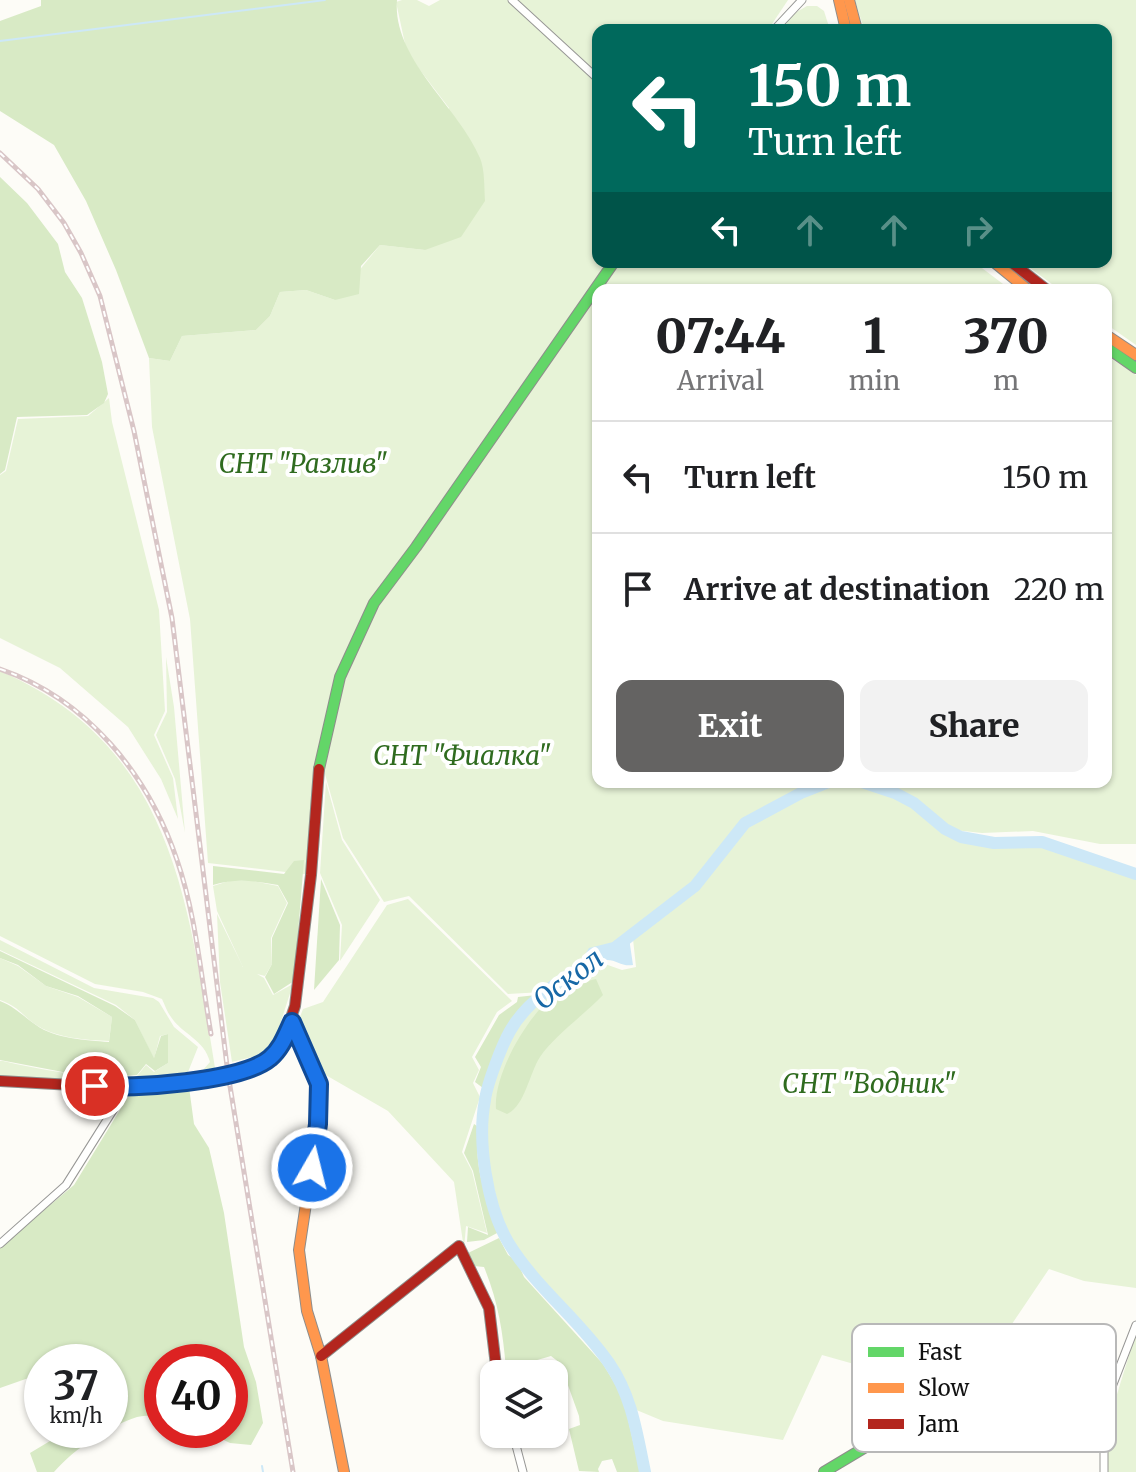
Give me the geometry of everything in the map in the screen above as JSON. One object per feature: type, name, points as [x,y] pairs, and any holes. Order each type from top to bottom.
[{"type":"street","points":[[512,0],[592,73]]},
{"type":"street","points":[[780,24],[802,0]]},
{"type":"street","points":[[839,0],[845,24]]},
{"type":"street","points":[[849,0],[855,24]]},
{"type":"street","points":[[1001,268],[1021,284]]},
{"type":"street","points":[[1019,268],[1039,284]]},
{"type":"street","points":[[0,1081],[127,1088],[248,1071],[272,1057],[282,1044],[292,1022],[311,875],[320,757],[340,677],[374,603],[592,294]]},
{"type":"street","points":[[1112,339],[1136,355]]},
{"type":"street","points":[[1112,351],[1136,368]]},
{"type":"street","points":[[292,1022],[319,1084],[318,1124],[299,1250],[307,1311],[321,1356],[344,1472]]},
{"type":"street","points":[[0,1244],[66,1185],[127,1088]]},
{"type":"street","points":[[321,1356],[459,1246],[479,1284],[491,1317],[493,1360]]},
{"type":"street","points":[[1116,1376],[1136,1325]]},
{"type":"street","points":[[517,1448],[523,1472]]},
{"type":"street","points":[[824,1472],[857,1452]]},
{"type":"green space","points":[[41,0],[397,0],[398,22],[415,62],[480,158],[485,201],[461,237],[425,250],[380,245],[361,266],[359,294],[335,300],[306,290],[280,292],[270,316],[256,330],[182,336],[170,361],[149,358],[86,201],[54,145],[0,111],[0,21],[41,6]]},
{"type":"green space","points":[[417,0],[429,6],[440,0],[788,0],[772,24],[592,24],[592,268],[982,268],[1003,284],[592,284],[592,788],[814,788],[745,823],[695,886],[625,941],[543,992],[508,994],[409,896],[384,902],[343,838],[321,760],[311,875],[208,863],[190,619],[152,427],[149,358],[170,361],[182,336],[256,330],[270,316],[280,292],[306,290],[335,300],[380,245],[425,250],[449,108],[407,53],[396,2]]},
{"type":"green space","points":[[855,0],[1136,0],[1136,345],[1112,328],[1112,284],[1052,284],[1030,268],[1112,268],[1112,24],[862,23]]},
{"type":"green space","points":[[807,6],[817,6],[824,11],[828,24],[786,24],[793,14]]},
{"type":"green space","points":[[0,177],[27,203],[58,244],[65,272],[82,298],[102,362],[108,394],[104,403],[87,415],[17,417],[5,470],[0,474]]},
{"type":"green space","points":[[1112,359],[1136,375],[1136,844],[1100,844],[1033,831],[982,833],[945,829],[914,803],[882,788],[1112,788]]},
{"type":"green space","points":[[109,398],[112,422],[159,610],[165,711],[154,735],[173,778],[178,819],[161,779],[128,727],[60,668],[0,638],[0,475],[6,471],[18,419],[88,416]]},
{"type":"green space","points":[[166,657],[174,707],[185,833],[175,779],[156,735],[167,712]]},
{"type":"green space","points":[[0,671],[58,703],[103,741],[137,786],[163,835],[181,889],[215,1068],[203,1070],[210,1062],[207,1054],[176,1023],[162,999],[143,992],[95,984],[0,936]]},
{"type":"green space","points":[[326,782],[342,840],[380,900],[340,961],[342,925],[320,873]]},
{"type":"green space","name":"СНТ \"Водник\"","points":[[830,788],[867,788],[912,808],[956,840],[979,845],[1042,846],[1078,856],[1136,879],[1136,1288],[1084,1281],[1049,1269],[1012,1324],[852,1324],[852,1363],[822,1355],[783,1440],[663,1421],[634,1409],[612,1362],[539,1281],[504,1228],[487,1160],[486,1130],[487,1099],[512,1032],[544,996],[574,975],[605,964],[622,970],[636,967],[633,939],[697,888],[747,827],[802,797]]},
{"type":"green space","points":[[304,860],[294,981],[274,994],[265,977],[272,964],[272,938],[288,903],[278,885],[238,881],[213,885],[213,866],[284,874],[294,861]]},
{"type":"green space","points":[[321,879],[340,925],[339,960],[314,990]]},
{"type":"green space","points":[[229,881],[253,881],[278,886],[287,903],[271,938],[272,964],[265,976],[257,974],[264,978],[273,995],[293,984],[276,1037],[260,1055],[232,1062],[220,982],[217,914],[243,967],[217,911],[213,886]]},
{"type":"green space","points":[[408,899],[512,1001],[497,1012],[472,1057],[479,1070],[473,1083],[480,1097],[462,1152],[472,1171],[487,1233],[466,1226],[464,1249],[454,1182],[388,1111],[324,1074],[298,1022],[303,1009],[323,1002],[387,905]]},
{"type":"green space","points":[[0,940],[94,988],[153,998],[159,1002],[174,1027],[198,1047],[188,1072],[131,1082],[0,1076],[0,1061],[86,1075],[137,1076],[146,1065],[154,1072],[168,1063],[168,1034],[160,1036],[154,1059],[135,1020],[116,1005],[0,950]]},
{"type":"green space","points":[[0,951],[115,1006],[135,1020],[154,1058],[161,1036],[168,1034],[168,1063],[155,1071],[146,1064],[137,1075],[110,1077],[68,1073],[0,1060],[0,1001],[44,1030],[81,1039],[109,1042],[112,1017],[78,996],[46,986],[18,965],[0,958]]},
{"type":"green space","points":[[0,958],[18,966],[46,986],[78,997],[112,1017],[109,1041],[54,1033],[0,1000]]},
{"type":"green space","points":[[596,979],[603,995],[546,1049],[513,1110],[507,1114],[496,1109],[507,1061],[537,1012],[560,990]]},
{"type":"green space","points":[[536,995],[504,1038],[483,1088],[475,1082],[481,1067],[475,1057],[499,1015],[517,1002],[518,997]]},
{"type":"green space","points":[[189,1087],[194,1124],[209,1148],[224,1213],[244,1344],[144,1344],[144,1416],[128,1420],[128,1344],[24,1344],[24,1380],[0,1388],[0,1247],[74,1185],[129,1095]]},
{"type":"green space","points":[[474,1124],[480,1128],[477,1154],[482,1181],[499,1232],[484,1240],[467,1242],[468,1227],[488,1235],[473,1171],[464,1153]]},
{"type":"green space","points":[[499,1238],[508,1255],[517,1261],[524,1277],[603,1364],[623,1397],[640,1472],[617,1472],[612,1459],[602,1461],[599,1472],[579,1471],[569,1429],[580,1425],[568,1385],[568,1360],[556,1360],[551,1356],[537,1360],[505,1360],[493,1292],[484,1267],[474,1266],[468,1253]]},
{"type":"green space","points":[[1136,1333],[1136,1472],[1106,1472],[1105,1452],[1116,1452],[1116,1397]]},
{"type":"green space","points":[[248,1359],[256,1382],[263,1423],[251,1445],[248,1445]]},
{"type":"green space","points":[[38,1448],[80,1448],[54,1472],[37,1472],[30,1453]]},
{"type":"water","points":[[629,938],[633,965],[603,960],[574,972],[589,948]]},
{"type":"waterway","points":[[0,41],[325,0]]},
{"type":"waterway","name":"Оскол","points":[[617,946],[695,886],[745,823],[814,788]]},
{"type":"waterway","name":"Оскол","points":[[880,788],[914,803],[945,829],[961,837],[994,843],[1042,842],[1136,874]]},
{"type":"waterway","name":"Оскол","points":[[587,964],[534,1001],[510,1031],[486,1093],[483,1153],[494,1210],[508,1242],[531,1274],[597,1347],[617,1376],[633,1416],[645,1472]]},
{"type":"waterway","points":[[262,1466],[263,1472]]},
{"type":"railway","points":[[0,153],[38,189],[64,223],[81,253],[100,296],[134,431],[172,618],[228,1074],[293,1472]]},
{"type":"railway","points":[[0,669],[31,682],[87,720],[131,770],[149,798],[165,828],[184,881],[211,1034]]},
{"type":"traffic: fast","points":[[599,284],[610,268]]},
{"type":"traffic: fast","points":[[319,769],[340,677],[374,603],[592,294]]},
{"type":"traffic: fast","points":[[1112,351],[1136,368]]},
{"type":"traffic: fast","points":[[824,1472],[857,1452]]},
{"type":"traffic: slow","points":[[839,0],[845,24]]},
{"type":"traffic: slow","points":[[849,0],[855,24]]},
{"type":"traffic: slow","points":[[1001,268],[1021,284]]},
{"type":"traffic: slow","points":[[1112,339],[1136,355]]},
{"type":"traffic: slow","points":[[292,1022],[319,1084],[318,1124],[299,1250],[307,1311],[321,1356],[344,1472]]},
{"type":"traffic: jam","points":[[1019,268],[1039,284]]},
{"type":"traffic: jam","points":[[0,1081],[127,1088],[248,1071],[272,1057],[282,1044],[295,1006],[311,875],[319,769]]},
{"type":"traffic: jam","points":[[321,1356],[459,1246],[489,1308],[495,1360]]},
{"type":"route","points":[[95,1086],[127,1088],[248,1071],[272,1057],[292,1022],[319,1084],[312,1168]]},
{"type":"park label","name":"СНТ \"Разлив\"","points":[[303,463]]},
{"type":"park label","name":"СНТ \"Фиалка\"","points":[[462,755]]}]
